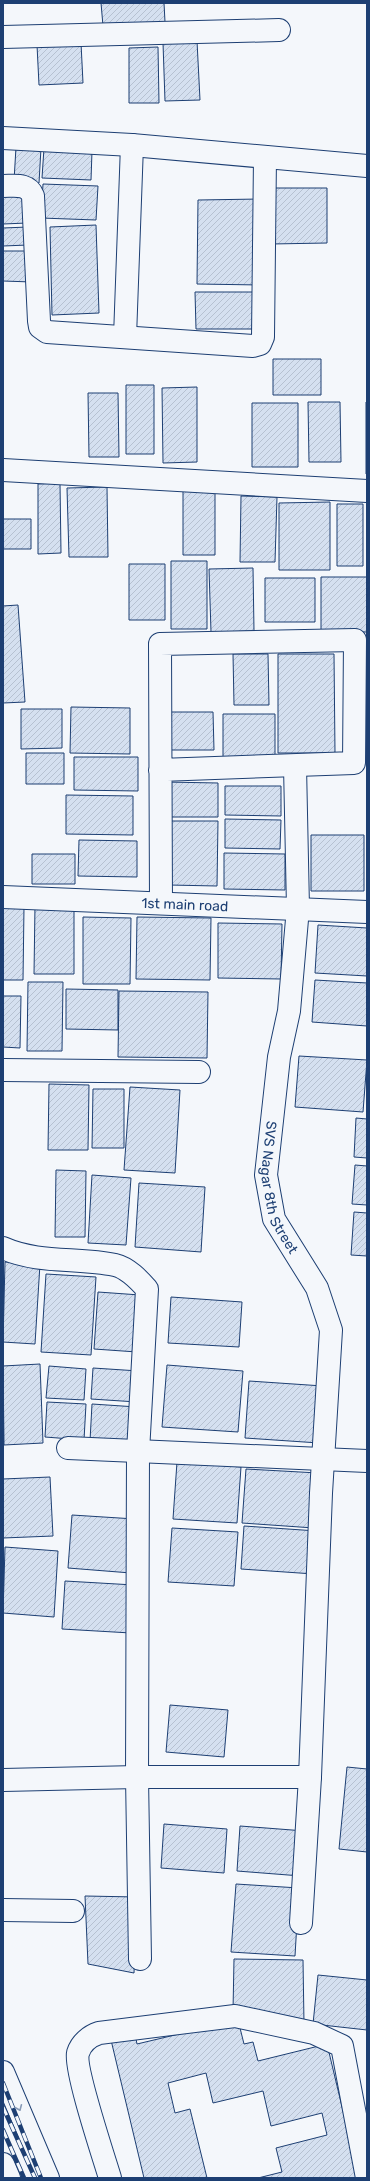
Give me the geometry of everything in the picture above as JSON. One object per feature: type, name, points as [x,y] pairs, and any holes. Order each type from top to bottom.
[{"type":"street","points":[[3,37],[279,30]]},
{"type":"street","points":[[3,138],[132,145],[367,166]]},
{"type":"street","points":[[125,337],[132,145]]},
{"type":"street","points":[[3,186],[27,188],[31,190],[33,196],[40,327],[47,332],[253,346],[260,344],[263,337],[266,157]]},
{"type":"street","points":[[3,470],[367,491]]},
{"type":"street","points":[[160,770],[296,766],[354,762],[355,640],[160,644],[160,770],[161,903]]},
{"type":"street","name":"SVS Nagar 8th Street","points":[[296,766],[298,908],[289,1012],[279,1057],[266,1175],[274,1219],[317,1288],[331,1330],[323,1458],[310,1777],[301,1923]]},
{"type":"street","name":"1st main road","points":[[3,897],[367,912]]},
{"type":"street","points":[[3,1070],[199,1072]]},
{"type":"street","points":[[3,1248],[20,1256],[117,1265],[137,1277],[147,1289],[138,1452],[137,1777],[140,1959]]},
{"type":"street","points":[[68,1448],[367,1461]]},
{"type":"street","points":[[3,1780],[137,1777],[310,1777]]},
{"type":"street","points":[[3,1910],[73,1911]]},
{"type":"street","points":[[110,2178],[80,2074],[78,2054],[83,2044],[91,2036],[99,2033],[235,2016],[314,2033],[342,2046],[367,2178]]},
{"type":"street","points":[[3,2072],[48,2178]]},
{"type":"street","points":[[3,2164],[9,2178]]},
{"type":"building","points":[[101,3],[164,3],[165,22],[103,26]]},
{"type":"building","points":[[197,41],[200,100],[165,101],[163,43]]},
{"type":"building","points":[[81,43],[83,83],[39,85],[37,45]]},
{"type":"building","points":[[158,47],[159,103],[129,103],[129,48]]},
{"type":"building","points":[[16,147],[41,148],[39,183],[14,181]]},
{"type":"building","points":[[44,148],[92,151],[91,180],[42,178]]},
{"type":"building","points":[[43,184],[98,186],[96,220],[41,218]]},
{"type":"building","points":[[270,188],[327,188],[327,243],[271,244]]},
{"type":"building","points":[[26,190],[27,223],[3,224],[3,192]]},
{"type":"building","points":[[260,199],[260,285],[197,284],[198,200]]},
{"type":"building","points":[[96,225],[99,313],[52,315],[50,227]]},
{"type":"building","points":[[28,227],[28,245],[3,246],[3,228]]},
{"type":"building","points":[[3,251],[33,251],[32,282],[3,281]]},
{"type":"building","points":[[195,292],[257,292],[257,329],[196,329]]},
{"type":"building","points":[[273,359],[321,359],[321,395],[273,395]]},
{"type":"building","points":[[126,385],[154,385],[154,454],[126,454]]},
{"type":"building","points":[[197,387],[197,462],[163,463],[162,388]]},
{"type":"building","points":[[88,393],[118,393],[119,457],[89,457]]},
{"type":"building","points":[[308,402],[340,402],[341,462],[309,462]]},
{"type":"building","points":[[367,402],[367,474],[366,474]]},
{"type":"building","points":[[252,403],[298,403],[298,467],[252,467]]},
{"type":"building","points":[[60,483],[61,553],[38,554],[38,484]]},
{"type":"building","points":[[107,487],[108,557],[69,557],[67,488]]},
{"type":"building","points":[[183,491],[215,491],[215,555],[183,555]]},
{"type":"building","points":[[241,496],[277,497],[275,562],[240,562]]},
{"type":"building","points":[[330,502],[330,570],[279,570],[279,503]]},
{"type":"building","points":[[337,504],[363,504],[363,566],[337,566]]},
{"type":"building","points":[[3,519],[31,519],[31,549],[3,549]]},
{"type":"building","points":[[171,561],[207,561],[207,629],[171,629]]},
{"type":"building","points":[[129,564],[165,564],[165,620],[129,620]]},
{"type":"building","points":[[253,568],[254,631],[211,632],[209,569]]},
{"type":"building","points":[[321,577],[367,577],[367,632],[321,632]]},
{"type":"building","points":[[265,578],[315,578],[315,622],[265,622]]},
{"type":"building","points":[[18,605],[25,702],[3,703],[3,606]]},
{"type":"building","points":[[233,654],[268,654],[269,705],[234,705]]},
{"type":"building","points":[[278,654],[334,654],[335,753],[278,753]]},
{"type":"building","points":[[71,707],[130,708],[130,754],[70,753]]},
{"type":"building","points":[[21,709],[62,709],[62,748],[21,749]]},
{"type":"building","points":[[165,712],[213,712],[214,750],[165,750]]},
{"type":"building","points":[[223,714],[275,714],[275,758],[223,758]]},
{"type":"building","points":[[26,753],[64,753],[64,784],[26,784]]},
{"type":"building","points":[[74,757],[138,757],[138,791],[74,790]]},
{"type":"building","points":[[165,782],[218,783],[218,817],[165,817]]},
{"type":"building","points":[[225,786],[281,786],[281,816],[225,815]]},
{"type":"building","points":[[66,795],[133,796],[133,835],[66,834]]},
{"type":"building","points":[[225,819],[281,820],[280,849],[225,848]]},
{"type":"building","points":[[169,821],[218,821],[217,886],[169,885]]},
{"type":"building","points":[[311,835],[364,835],[364,891],[311,891]]},
{"type":"building","points":[[79,840],[137,841],[137,877],[78,876]]},
{"type":"building","points":[[224,853],[285,854],[285,890],[224,889]]},
{"type":"building","points":[[32,854],[75,854],[75,884],[32,884]]},
{"type":"building","points":[[35,905],[74,905],[74,974],[34,974]]},
{"type":"building","points":[[3,907],[24,907],[23,980],[3,980]]},
{"type":"building","points":[[83,917],[131,918],[130,984],[83,984]]},
{"type":"building","points":[[137,917],[211,918],[210,980],[136,979]]},
{"type":"building","points":[[218,923],[282,924],[281,979],[218,978]]},
{"type":"building","points":[[318,925],[367,928],[367,976],[315,973]]},
{"type":"building","points":[[315,980],[367,983],[367,1026],[312,1022]]},
{"type":"building","points":[[28,982],[63,982],[62,1051],[27,1051]]},
{"type":"building","points":[[66,989],[118,990],[118,1030],[66,1029]]},
{"type":"building","points":[[119,991],[208,992],[207,1058],[118,1057]]},
{"type":"building","points":[[3,996],[21,996],[20,1048],[3,1047]]},
{"type":"building","points":[[299,1056],[367,1060],[363,1112],[295,1107]]},
{"type":"building","points":[[49,1084],[89,1085],[88,1150],[48,1150]]},
{"type":"building","points":[[130,1087],[180,1090],[175,1173],[124,1170]]},
{"type":"building","points":[[93,1089],[124,1089],[124,1148],[92,1148]]},
{"type":"building","points":[[356,1118],[367,1119],[367,1158],[354,1157]]},
{"type":"building","points":[[355,1165],[367,1166],[367,1205],[352,1204]]},
{"type":"building","points":[[56,1170],[86,1171],[85,1237],[55,1237]]},
{"type":"building","points":[[92,1175],[131,1178],[126,1245],[88,1243]]},
{"type":"building","points":[[139,1183],[205,1187],[201,1252],[135,1247]]},
{"type":"building","points":[[354,1212],[367,1213],[367,1256],[351,1255]]},
{"type":"building","points":[[5,1262],[40,1264],[35,1344],[3,1342]]},
{"type":"building","points":[[46,1274],[96,1277],[91,1355],[41,1352]]},
{"type":"building","points":[[98,1292],[140,1295],[137,1352],[94,1349]]},
{"type":"building","points":[[171,1297],[242,1302],[239,1347],[168,1343]]},
{"type":"building","points":[[40,1364],[43,1443],[4,1445],[3,1366]]},
{"type":"building","points":[[167,1365],[243,1371],[238,1432],[162,1427]]},
{"type":"building","points":[[49,1366],[86,1369],[84,1400],[46,1398]]},
{"type":"building","points":[[93,1368],[139,1371],[137,1402],[91,1399]]},
{"type":"building","points":[[249,1381],[323,1386],[319,1443],[245,1438]]},
{"type":"building","points":[[47,1402],[86,1404],[84,1440],[45,1437]]},
{"type":"building","points":[[92,1404],[137,1407],[134,1444],[90,1441]]},
{"type":"building","points":[[177,1462],[241,1467],[237,1523],[173,1519]]},
{"type":"building","points":[[246,1469],[318,1473],[314,1528],[242,1523]]},
{"type":"building","points":[[50,1477],[53,1536],[3,1538],[3,1479]]},
{"type":"building","points":[[72,1515],[135,1519],[131,1573],[68,1568]]},
{"type":"building","points":[[244,1526],[317,1531],[314,1574],[241,1569]]},
{"type":"building","points":[[172,1528],[238,1532],[234,1586],[168,1582]]},
{"type":"building","points":[[5,1547],[58,1551],[54,1617],[3,1613]]},
{"type":"building","points":[[65,1581],[134,1585],[131,1633],[62,1629]]},
{"type":"building","points":[[170,1705],[228,1710],[224,1757],[166,1752]]},
{"type":"building","points":[[347,1767],[367,1769],[367,1852],[339,1849]]},
{"type":"building","points":[[164,1824],[227,1829],[224,1873],[161,1868]]},
{"type":"building","points":[[240,1826],[305,1831],[301,1876],[237,1871]]},
{"type":"building","points":[[236,1884],[299,1888],[295,1956],[231,1952]]},
{"type":"building","points":[[85,1896],[137,1897],[134,1973],[88,1964]]},
{"type":"building","points":[[234,1959],[303,1960],[304,2024],[233,2011]]},
{"type":"building","points":[[318,1975],[367,1980],[367,2030],[313,2024]]},
{"type":"building","points":[[238,2020],[244,2044],[253,2042],[258,2061],[327,2044],[359,2178],[258,2178],[282,2172],[276,2148],[327,2135],[322,2113],[271,2126],[263,2091],[213,2103],[206,2073],[168,2083],[175,2113],[190,2109],[207,2178],[144,2178],[111,2040],[135,2034],[137,2044]]},
{"type":"railway","points":[[3,2083],[41,2178]]},
{"type":"railway","points":[[3,2107],[35,2178]]},
{"type":"railway","points":[[3,2130],[24,2178]]}]
